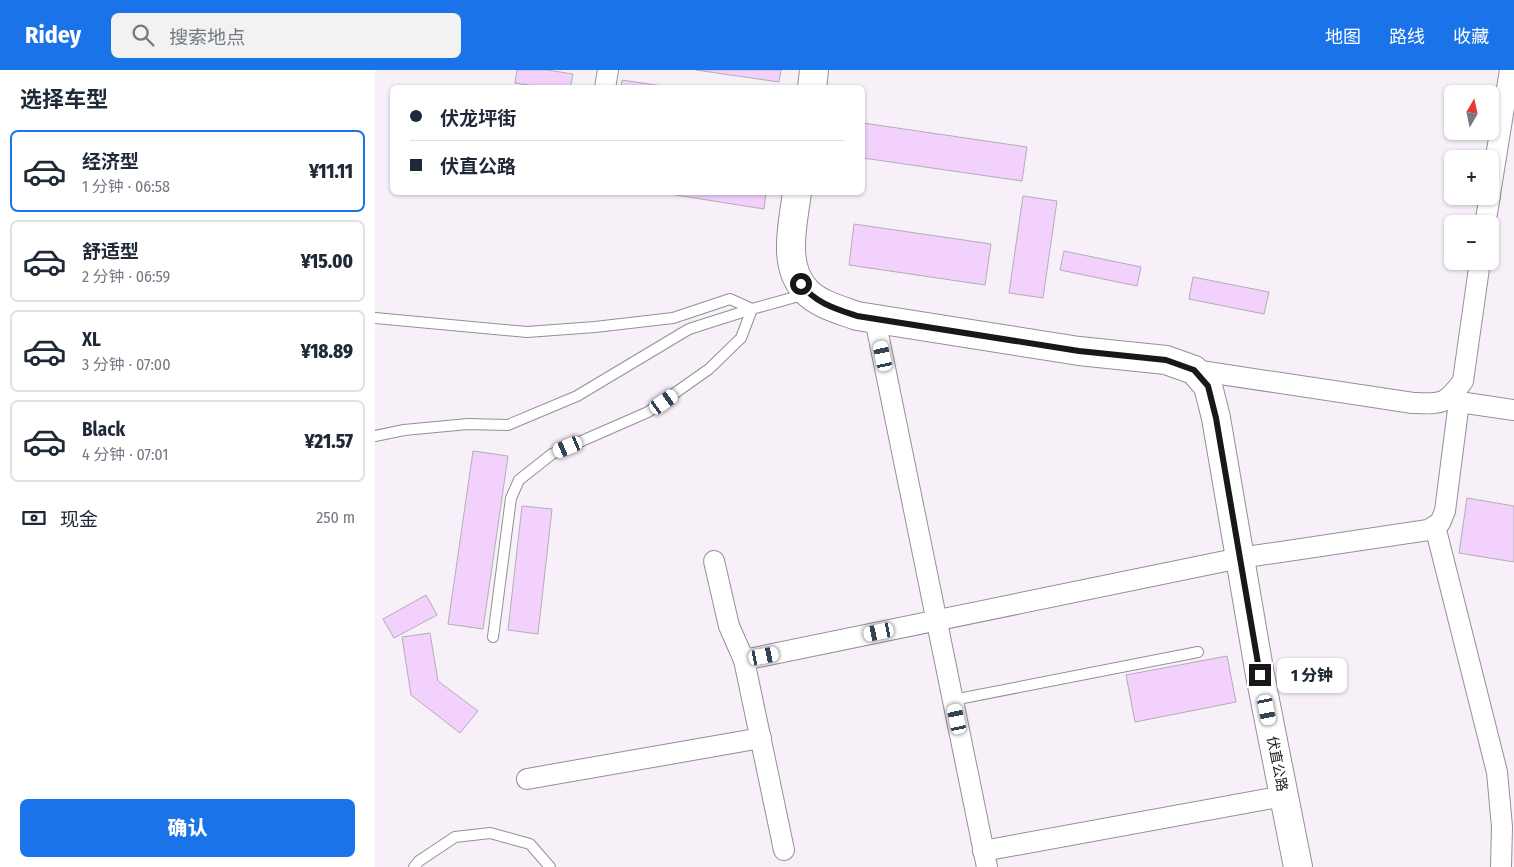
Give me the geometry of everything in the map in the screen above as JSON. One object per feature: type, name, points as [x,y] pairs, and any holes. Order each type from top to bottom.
[{"type":"main road","points":[[812,85],[814,70]]},
{"type":"main road","points":[[797,195],[791,253],[795,276],[808,293],[829,306],[857,316],[1079,351],[1166,360],[1194,370]]},
{"type":"main road","name":"伏直公路","points":[[1194,370],[1208,386],[1216,418],[1260,675],[1298,867]]},
{"type":"street","points":[[606,85],[608,70]]},
{"type":"street","points":[[1499,158],[1508,122],[1510,70]]},
{"type":"street","points":[[745,660],[1240,558],[1428,530],[1440,523],[1445,511],[1456,398],[1463,381],[1479,270]]},
{"type":"street","points":[[875,319],[985,859],[1284,796]]},
{"type":"street","points":[[1194,370],[1413,403],[1438,404],[1456,398],[1514,410]]},
{"type":"street","points":[[1435,526],[1497,772],[1502,827],[1501,867]]},
{"type":"street","points":[[714,561],[729,626],[745,660],[784,850]]},
{"type":"street","points":[[527,779],[761,738]]},
{"type":"lane","points":[[375,436],[404,430],[468,424],[508,425],[577,396],[689,329],[808,293]]},
{"type":"lane","points":[[375,318],[527,332],[595,327],[673,318],[730,299],[752,309]]},
{"type":"lane","points":[[493,637],[511,498],[519,480],[552,454],[648,412],[709,370],[741,338],[752,309]]},
{"type":"lane","points":[[953,700],[1198,652]]},
{"type":"lane","points":[[414,867],[419,861],[455,837],[490,833],[530,844],[550,867]]},
{"type":"building","points":[[517,70],[547,70],[573,74],[571,85],[527,85],[515,83]]},
{"type":"building","points":[[696,70],[781,70],[779,82]]},
{"type":"building","points":[[622,80],[656,85],[621,85]]},
{"type":"building","points":[[865,123],[1027,147],[1022,181],[865,158]]},
{"type":"building","points":[[676,195],[766,195],[764,209]]},
{"type":"building","points":[[1023,196],[1057,201],[1043,298],[1009,293]]},
{"type":"building","points":[[854,224],[991,244],[985,285],[849,265]]},
{"type":"building","points":[[1064,251],[1141,267],[1137,286],[1060,270]]},
{"type":"building","points":[[1193,277],[1269,292],[1264,314],[1189,299]]},
{"type":"building","points":[[473,451],[508,456],[483,629],[448,624]]},
{"type":"building","points":[[1467,498],[1514,506],[1514,562],[1459,553]]},
{"type":"building","points":[[522,506],[552,509],[538,634],[508,630]]},
{"type":"building","points":[[426,595],[437,615],[394,638],[383,619]]},
{"type":"building","points":[[430,633],[438,681],[478,711],[460,733],[411,695],[402,637]]},
{"type":"building","points":[[1227,656],[1236,702],[1135,722],[1126,675]]},
{"type":"route","points":[[801,284],[808,293],[829,306],[857,316],[1079,351],[1166,360],[1194,370],[1208,386],[1216,418],[1260,675]]}]
